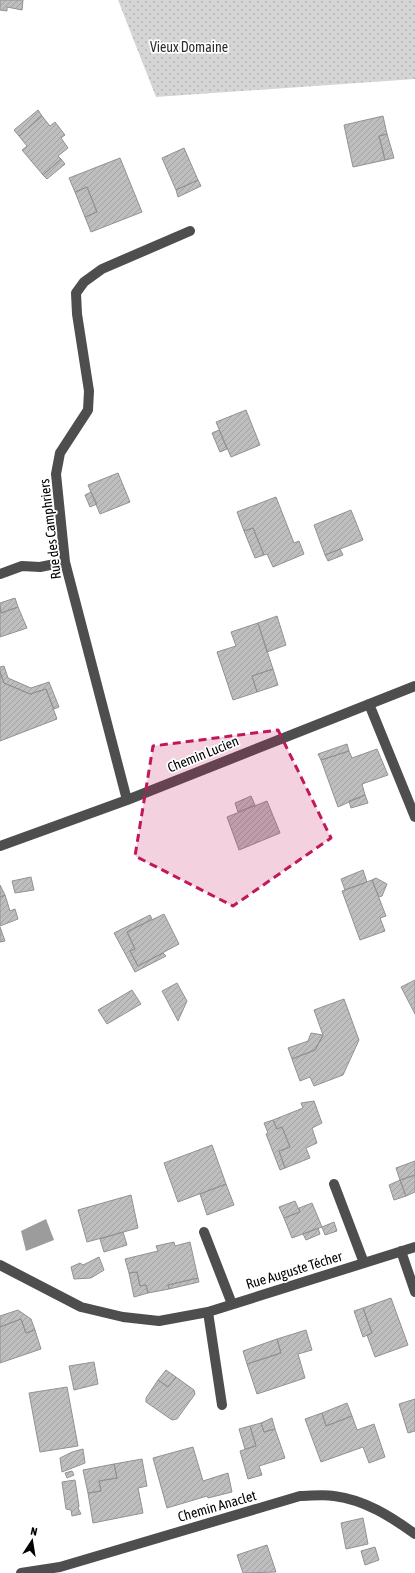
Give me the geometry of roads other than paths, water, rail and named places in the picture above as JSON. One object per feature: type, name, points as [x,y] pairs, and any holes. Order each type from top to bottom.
[{"type":"street","name":"Rue des Camphriers","points":[[127,800],[65,562],[56,474],[60,453],[88,410],[89,391],[77,314],[76,294],[84,282],[102,269],[190,231]]},
{"type":"street","points":[[0,574],[22,566],[40,567],[65,562]]},
{"type":"street","name":"Chemin Lucien","points":[[0,846],[127,800],[415,686]]},
{"type":"street","points":[[369,704],[415,817]]},
{"type":"street","name":"Rue Auguste Técher","points":[[334,1184],[364,1263]]},
{"type":"street","name":"Rue Auguste Técher","points":[[204,1232],[232,1304]]},
{"type":"street","name":"Rue Auguste Técher","points":[[0,1265],[81,1307],[123,1318],[159,1321],[208,1312],[415,1247]]},
{"type":"street","points":[[401,1251],[415,1292]]},
{"type":"street","points":[[208,1312],[222,1405]]},
{"type":"street","name":"Chemin Anaclet","points":[[21,1573],[60,1567],[300,1496],[333,1495],[361,1502],[390,1516],[415,1534]]},
{"type":"park label","name":"Vieux Domaine","points":[[189,47]]}]
